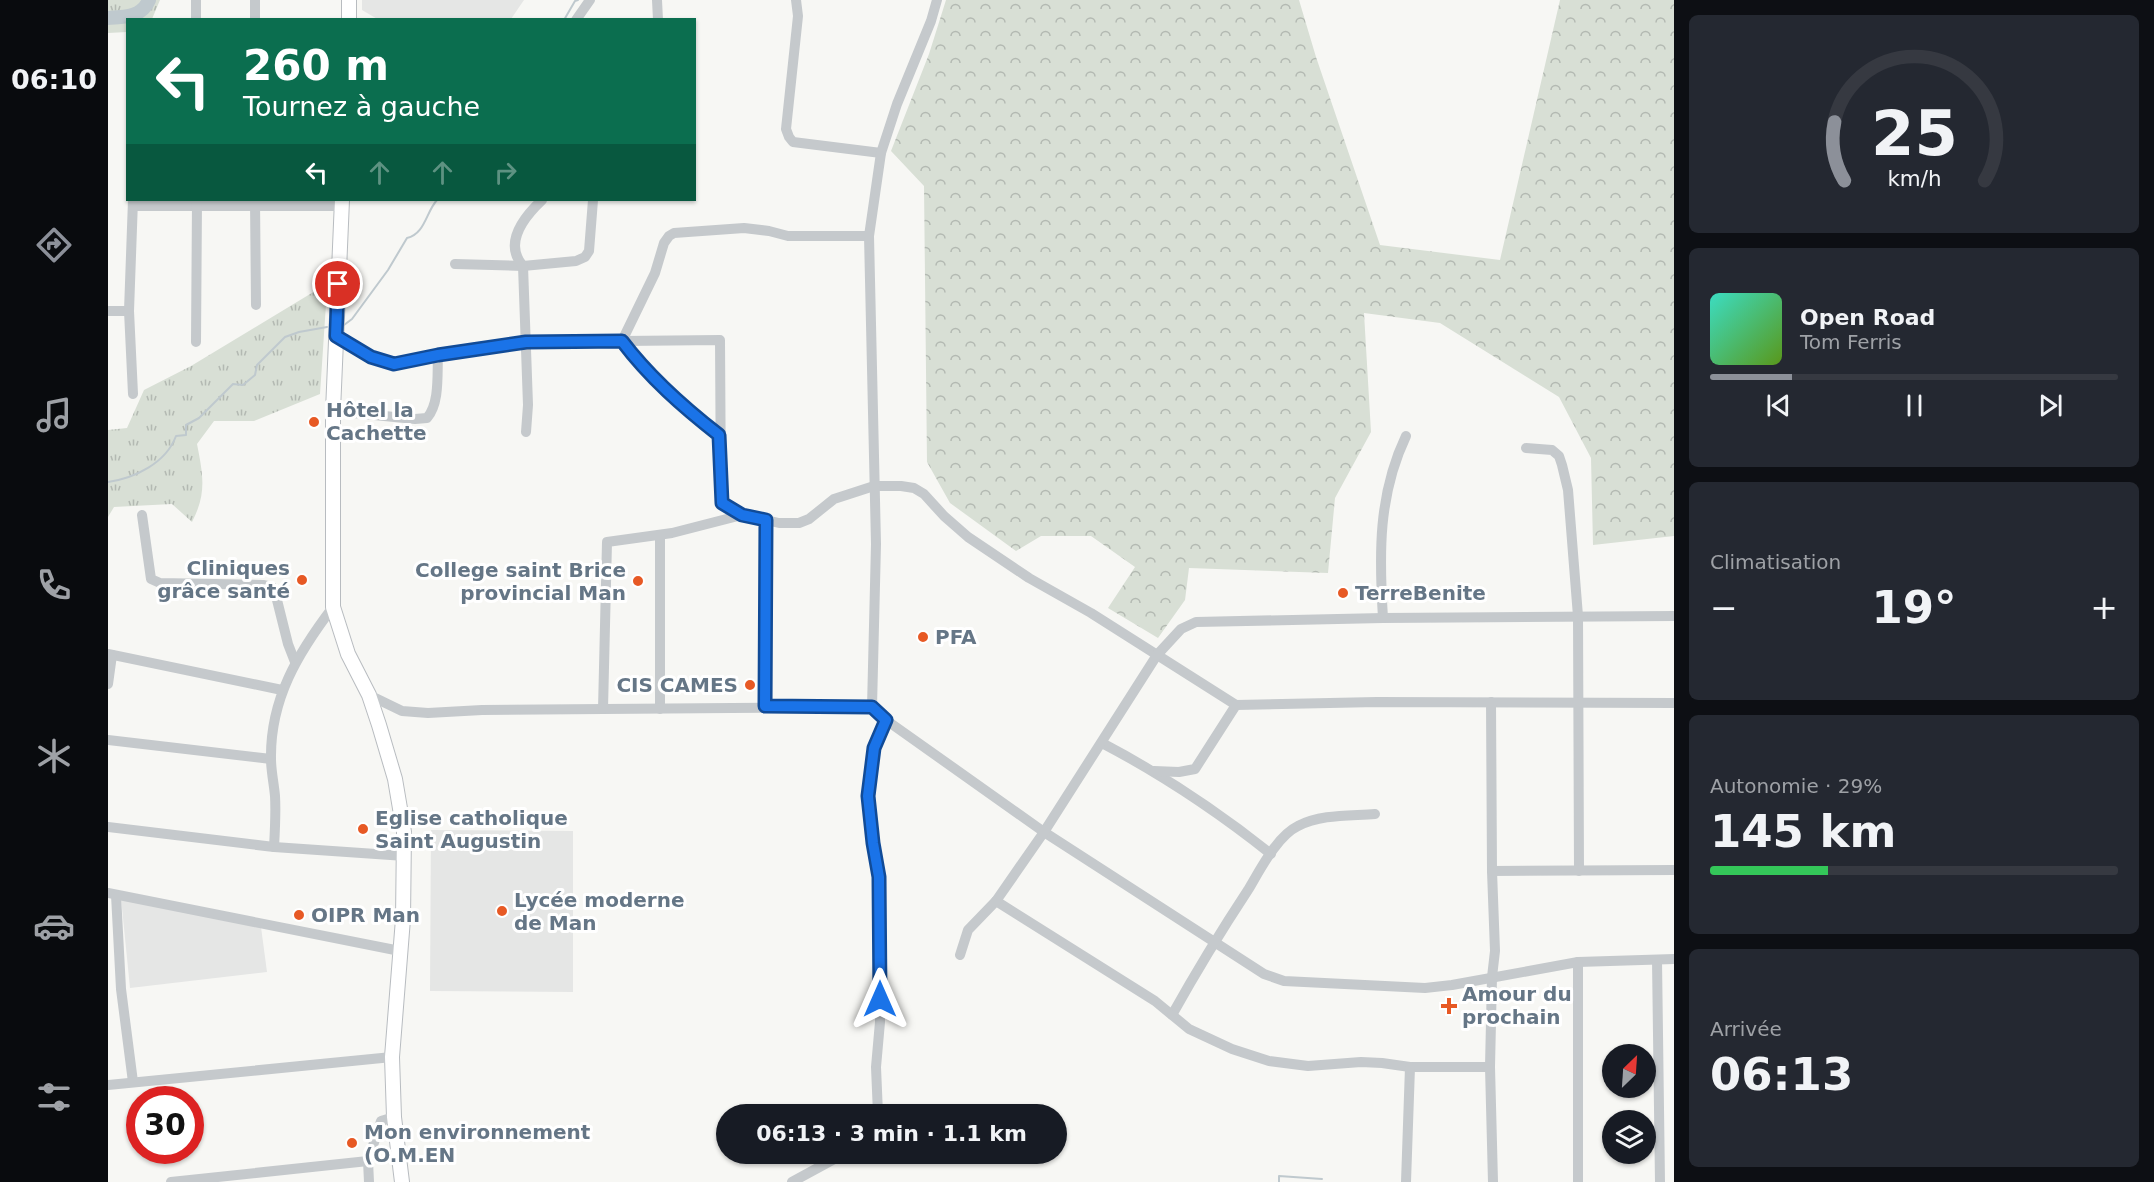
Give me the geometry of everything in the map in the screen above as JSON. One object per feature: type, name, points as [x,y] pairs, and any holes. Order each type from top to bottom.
[{"type":"main road","points":[[349,0],[349,18]]},
{"type":"main road","points":[[342,203],[333,411],[333,607],[348,654],[369,695],[395,779],[404,832],[405,856],[400,951],[392,1057],[394,1117],[402,1182]]},
{"type":"street","points":[[196,0],[196,18]]},
{"type":"street","points":[[255,0],[255,18]]},
{"type":"street","points":[[577,18],[590,0]]},
{"type":"street","points":[[657,0],[658,18]]},
{"type":"street","points":[[796,0],[798,16],[786,129],[789,137],[793,142],[881,153]]},
{"type":"street","points":[[872,707],[876,544],[869,236],[881,153],[897,104],[938,0]]},
{"type":"street","points":[[526,432],[523,267],[516,258],[515,240],[520,224],[541,201]]},
{"type":"street","points":[[455,264],[523,267],[576,261],[585,257],[589,251],[593,201]]},
{"type":"street","points":[[133,393],[129,311],[133,202],[342,203]]},
{"type":"street","points":[[196,342],[197,203]]},
{"type":"street","points":[[255,203],[256,305]]},
{"type":"street","points":[[622,341],[654,273],[664,243],[669,236],[675,233],[744,228],[788,236],[869,236]]},
{"type":"street","points":[[108,312],[129,311]]},
{"type":"street","points":[[336,336],[371,357],[388,363],[404,363],[438,355],[526,342],[720,340],[719,435],[723,505],[742,515],[779,523],[799,524],[834,499],[874,486],[914,488],[924,494],[968,537],[1029,578],[1091,613],[1236,705],[1491,702],[1674,703]]},
{"type":"street","points":[[622,341],[640,365],[664,389],[719,435]]},
{"type":"street","points":[[333,411],[415,419],[427,418],[432,413],[434,404],[438,355]]},
{"type":"street","points":[[1383,618],[1380,568],[1386,491],[1396,458],[1406,436]]},
{"type":"street","points":[[1526,448],[1552,450],[1559,456],[1568,490],[1578,616],[1579,871]]},
{"type":"street","points":[[142,515],[151,579],[160,583],[272,587],[288,644],[296,662]]},
{"type":"street","points":[[603,709],[606,544],[609,541],[660,535],[742,515]]},
{"type":"street","points":[[765,706],[766,520]]},
{"type":"street","points":[[660,535],[660,709]]},
{"type":"street","points":[[274,847],[275,797],[271,759],[274,726],[282,690],[314,632],[333,607]]},
{"type":"street","points":[[960,955],[968,930],[996,901],[1044,832],[1157,655],[1181,628],[1196,622],[1674,616]]},
{"type":"street","points":[[108,684],[110,655],[282,690]]},
{"type":"street","points":[[369,695],[402,711],[428,713],[482,710],[765,706],[872,707],[886,720],[1044,832],[1214,943],[1264,974],[1284,981],[1425,988],[1578,962],[1674,959]]},
{"type":"street","points":[[1491,702],[1495,951],[1492,977],[1490,1067],[1493,1182]]},
{"type":"street","points":[[1154,771],[1179,772],[1195,769],[1236,705]]},
{"type":"street","points":[[878,1104],[876,1067],[880,1022],[879,877],[868,796],[874,748],[886,720]]},
{"type":"street","points":[[108,740],[271,759]]},
{"type":"street","points":[[1102,743],[1154,771],[1226,819],[1271,854]]},
{"type":"street","points":[[1172,1015],[1214,943],[1271,854],[1289,832],[1320,819],[1375,814]]},
{"type":"street","points":[[108,827],[274,847],[405,856]]},
{"type":"street","points":[[1492,871],[1674,870]]},
{"type":"street","points":[[133,1082],[112,894],[400,951]]},
{"type":"street","points":[[996,901],[1155,1001],[1189,1029],[1232,1049],[1269,1061],[1308,1066],[1382,1063],[1410,1067],[1490,1067]]},
{"type":"street","points":[[1657,960],[1659,1182]]},
{"type":"street","points":[[1578,962],[1578,1182]]},
{"type":"street","points":[[108,1085],[392,1057]]},
{"type":"street","points":[[1406,1182],[1410,1067]]},
{"type":"street","points":[[369,1182],[368,1161],[381,1121],[394,1117]]},
{"type":"street","points":[[171,1182],[222,1179],[368,1161]]},
{"type":"street","points":[[792,1182],[825,1164]]},
{"type":"shaded area","points":[[362,0],[524,0],[512,18],[376,18],[362,10]]},
{"type":"shaded area","name":"Lycée moderne de Man","points":[[431,830],[573,831],[573,992],[430,991]]},
{"type":"shaded area","points":[[121,898],[261,927],[267,972],[130,988]]},
{"type":"green space","points":[[108,0],[160,0],[152,18],[126,18],[126,32],[108,33]]},
{"type":"green space","points":[[946,0],[1299,0],[1380,245],[1500,260],[1560,0],[1674,0],[1674,536],[1593,545],[1591,458],[1559,397],[1440,323],[1364,313],[1371,432],[1335,498],[1328,573],[1189,568],[1185,600],[1158,638],[1108,608],[1135,567],[1091,536],[1041,536],[1016,551],[950,503],[927,462],[924,186],[891,151],[929,54]]},
{"type":"green space","points":[[320,288],[327,289],[320,394],[254,421],[214,421],[197,444],[201,465],[202,493],[192,522],[172,504],[114,507],[108,517],[108,430],[127,428],[144,390],[191,366]]},
{"type":"waterway","points":[[108,18],[137,13],[146,6],[149,0]]},
{"type":"waterway","points":[[565,18],[575,1],[578,0]]},
{"type":"waterway","points":[[344,325],[352,319],[388,270],[407,238],[413,236],[422,227],[436,201]]},
{"type":"waterway","points":[[108,482],[139,473],[157,461],[165,454],[176,436],[186,435],[186,425],[199,418],[233,384],[243,385],[255,375],[257,365],[285,337],[327,327]]},
{"type":"waterway","points":[[1279,1182],[1279,1176],[1322,1179]]},
{"type":"place","name":"Hôtel la Cachette","points":[[314,422]]},
{"type":"place","name":"Cliniques grâce santé","points":[[302,580]]},
{"type":"place","name":"College saint Brice provincial Man","points":[[638,581]]},
{"type":"place","name":"TerreBenite","points":[[1343,593]]},
{"type":"place","name":"PFA","points":[[923,637]]},
{"type":"place","name":"CIS CAMES","points":[[750,685]]},
{"type":"place","name":"Eglise catholique Saint Augustin","points":[[363,829]]},
{"type":"place","name":"Lycée moderne de Man","points":[[502,911]]},
{"type":"place","name":"OIPR Man","points":[[299,915]]},
{"type":"place","name":"Amour du prochain","points":[[1449,1006]]},
{"type":"place","name":"Mon environnement (O.M.EN","points":[[352,1143]]},
{"type":"route","points":[[338,284],[336,336],[382,362],[404,363],[438,355],[526,342],[622,341],[640,365],[664,389],[719,435],[723,505],[742,515],[766,520],[765,706],[872,707],[886,720],[874,748],[868,796],[879,877],[880,999]]}]
